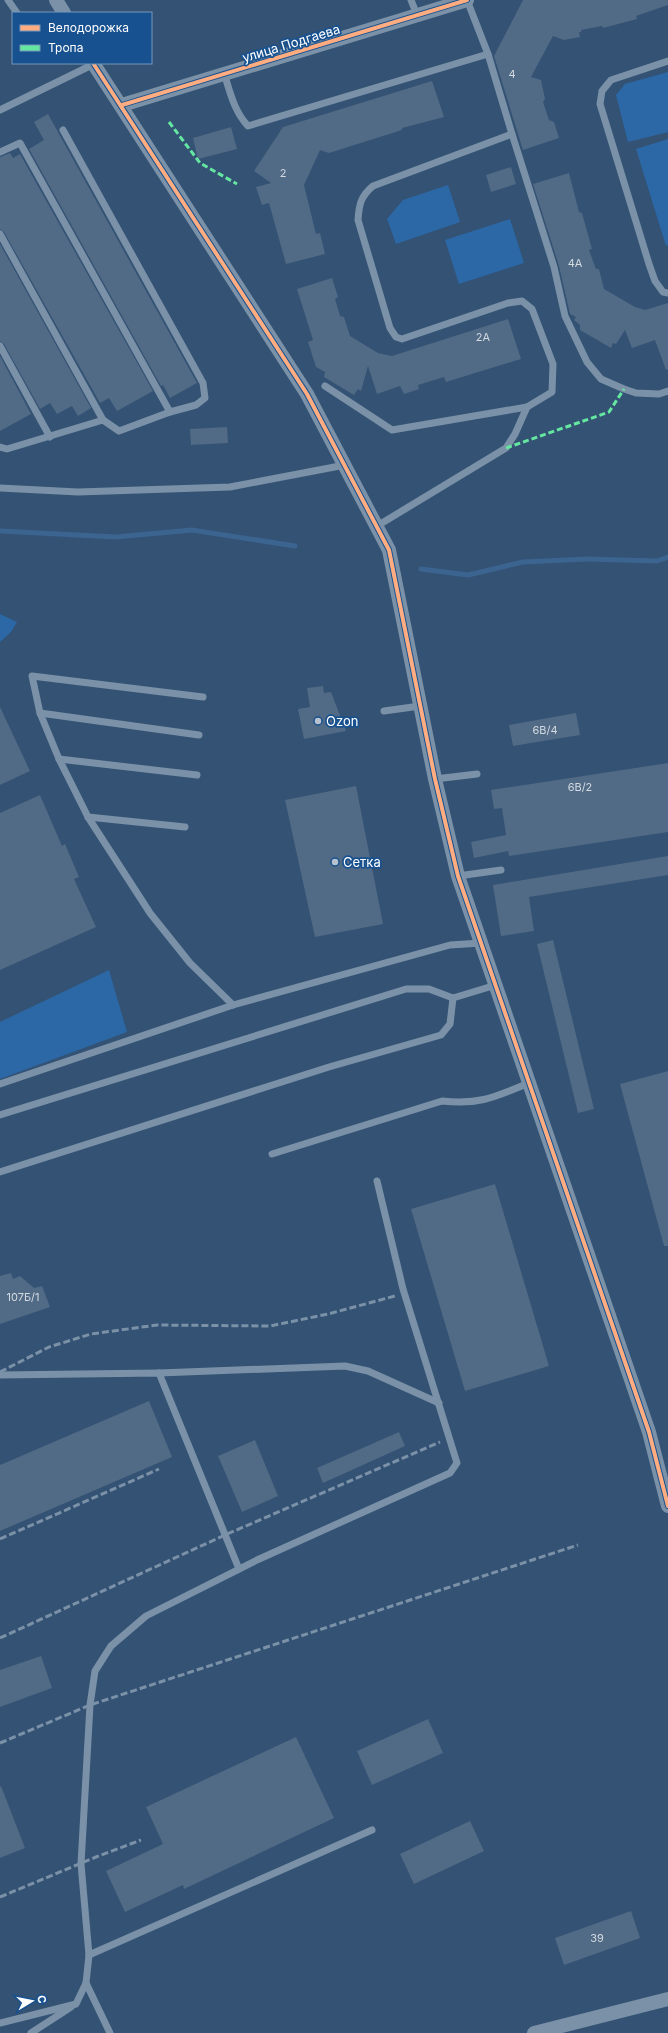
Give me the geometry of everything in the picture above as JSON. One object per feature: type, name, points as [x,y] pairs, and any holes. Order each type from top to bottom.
[{"type":"street","points":[[56,0],[63,12]]},
{"type":"street","name":"улица Подгаева","points":[[122,106],[224,73],[467,0]]},
{"type":"street","points":[[95,64],[307,394],[389,550],[435,779],[458,876],[649,1432],[668,1506]]},
{"type":"street","points":[[534,2033],[668,1999]]},
{"type":"lane","points":[[8,0],[16,12]]},
{"type":"lane","points":[[411,0],[417,15]]},
{"type":"lane","points":[[467,0],[488,54],[554,266],[565,316],[587,362],[601,379],[624,389],[636,393],[659,394],[668,392]]},
{"type":"lane","points":[[224,73],[233,102],[241,119],[248,126],[488,54]]},
{"type":"lane","points":[[668,61],[611,80],[602,91],[600,104],[653,275],[662,292],[668,293]]},
{"type":"lane","points":[[0,110],[92,64]]},
{"type":"lane","points":[[0,234],[103,420],[118,431],[170,412],[196,405],[205,398],[203,383],[63,130]]},
{"type":"lane","points":[[325,386],[392,430],[526,407],[552,392],[553,364],[532,309],[522,301],[508,303],[402,340],[396,337],[390,328],[358,220],[359,204],[364,194],[374,186],[512,134]]},
{"type":"lane","points":[[0,152],[20,143],[170,412]]},
{"type":"lane","points":[[0,346],[50,437]]},
{"type":"lane","points":[[377,526],[506,448],[515,434],[526,407]]},
{"type":"lane","points":[[0,447],[7,449],[103,420]]},
{"type":"lane","points":[[0,488],[78,492],[230,487],[345,465]]},
{"type":"lane","points":[[203,697],[32,676],[40,713],[59,759],[88,817],[150,913],[190,963],[233,1006]]},
{"type":"lane","points":[[384,711],[420,706]]},
{"type":"lane","points":[[40,713],[199,735]]},
{"type":"lane","points":[[59,759],[197,775]]},
{"type":"lane","points":[[435,779],[477,774]]},
{"type":"lane","points":[[88,817],[185,827]]},
{"type":"lane","points":[[458,876],[501,870]]},
{"type":"lane","points":[[0,1084],[233,1006],[450,945],[481,943]]},
{"type":"lane","points":[[0,1115],[406,989],[429,989],[453,998],[496,985]]},
{"type":"lane","points":[[0,1172],[329,1067],[441,1035],[450,1024],[453,998]]},
{"type":"lane","points":[[272,1154],[442,1102],[462,1103],[486,1100],[529,1083]]},
{"type":"lane","points":[[31,2033],[76,2004],[86,1983],[89,1955],[81,1864],[90,1705],[95,1671],[111,1646],[146,1616],[239,1569],[450,1473],[457,1463],[403,1289],[377,1181]]},
{"type":"lane","points":[[0,1375],[159,1373],[345,1366],[368,1370],[439,1403]]},
{"type":"lane","points":[[159,1373],[239,1569]]},
{"type":"lane","points":[[89,1955],[372,1830]]},
{"type":"lane","points":[[86,1983],[110,2033]]},
{"type":"lane","points":[[0,2023],[76,2004]]},
{"type":"shaded area","points":[[668,72],[668,132],[628,142],[616,95],[625,84]]},
{"type":"shaded area","points":[[668,139],[668,245],[666,246],[636,149]]},
{"type":"shaded area","points":[[448,185],[460,222],[396,244],[387,219],[403,200]]},
{"type":"shaded area","points":[[510,219],[524,263],[459,284],[445,240]]},
{"type":"shaded area","points":[[0,614],[17,622],[11,632],[0,642]]},
{"type":"shaded area","points":[[109,970],[127,1032],[0,1079],[0,1022]]},
{"type":"building","points":[[523,0],[668,0],[668,5],[636,16],[637,19],[603,28],[602,26],[581,30],[581,32],[579,32],[580,37],[564,40],[553,36],[531,77],[541,80],[545,99],[543,102],[549,120],[554,122],[559,138],[523,150],[494,56]]},
{"type":"building","points":[[432,81],[444,117],[402,128],[402,130],[329,153],[320,150],[304,185],[316,234],[320,233],[325,254],[286,264],[269,203],[262,205],[256,187],[271,183],[254,171],[283,127]]},
{"type":"building","points":[[48,114],[197,383],[170,398],[163,385],[161,386],[29,149],[44,140],[34,122]]},
{"type":"building","points":[[231,127],[237,149],[198,159],[193,138]]},
{"type":"building","points":[[10,153],[13,158],[20,154],[153,391],[117,411],[109,398],[100,403],[4,232],[0,229],[0,157]]},
{"type":"building","points":[[511,167],[516,184],[491,192],[486,175]]},
{"type":"building","points":[[569,173],[579,212],[582,213],[592,249],[589,250],[596,269],[599,269],[604,289],[635,307],[645,310],[668,303],[668,369],[666,370],[655,340],[632,348],[625,330],[616,344],[613,343],[611,348],[580,330],[580,325],[574,320],[576,317],[570,314],[559,266],[533,184]]},
{"type":"building","points":[[0,244],[91,408],[78,416],[72,406],[57,414],[50,403],[40,409],[4,344],[0,341]]},
{"type":"building","points":[[332,278],[338,297],[335,299],[340,316],[344,317],[350,336],[378,353],[392,356],[508,319],[521,359],[446,382],[444,377],[418,385],[419,389],[404,394],[400,386],[377,394],[368,366],[361,391],[358,389],[354,395],[324,377],[325,372],[316,367],[308,342],[313,340],[297,289]]},
{"type":"building","points":[[0,356],[31,414],[0,431]]},
{"type":"building","points":[[227,427],[228,443],[191,445],[190,429]]},
{"type":"building","points":[[323,686],[324,693],[331,692],[346,731],[304,739],[298,709],[310,707],[307,688]]},
{"type":"building","points":[[0,707],[30,771],[0,785]]},
{"type":"building","points":[[576,713],[580,735],[513,746],[509,725]]},
{"type":"building","points":[[668,763],[668,832],[509,856],[508,851],[474,858],[471,842],[506,835],[502,808],[494,809],[491,790]]},
{"type":"building","name":"Сетка","points":[[356,786],[383,924],[315,937],[285,800]]},
{"type":"building","points":[[40,795],[62,846],[65,844],[79,877],[74,879],[96,927],[0,970],[0,813]]},
{"type":"building","points":[[668,856],[668,875],[529,897],[534,931],[501,936],[493,885]]},
{"type":"building","points":[[553,940],[594,1109],[578,1113],[537,944]]},
{"type":"building","points":[[668,1071],[668,1246],[664,1246],[620,1084]]},
{"type":"building","points":[[495,1184],[549,1366],[465,1391],[411,1209]]},
{"type":"building","points":[[11,1273],[13,1279],[20,1276],[34,1288],[42,1286],[50,1307],[0,1324],[0,1276]]},
{"type":"building","points":[[149,1401],[172,1457],[0,1531],[0,1465]]},
{"type":"building","points":[[399,1432],[405,1446],[323,1483],[317,1468]]},
{"type":"building","points":[[255,1440],[278,1496],[242,1512],[218,1456]]},
{"type":"building","points":[[41,1656],[52,1688],[0,1707],[0,1670]]},
{"type":"building","points":[[428,1719],[443,1753],[372,1785],[357,1751]]},
{"type":"building","points":[[296,1737],[334,1818],[184,1889],[183,1885],[125,1912],[106,1871],[163,1844],[146,1807]]},
{"type":"building","points":[[1,1786],[25,1848],[0,1858],[0,1787]]},
{"type":"building","points":[[470,1821],[484,1851],[414,1884],[400,1854]]},
{"type":"building","points":[[631,1911],[640,1938],[564,1965],[555,1938]]},
{"type":"waterway","points":[[0,531],[116,537],[192,530],[295,546]]},
{"type":"waterway","points":[[421,569],[468,575],[523,562],[587,559],[657,561],[668,557]]},
{"type":"railway","points":[[0,1372],[49,1347],[91,1334],[157,1325],[270,1326],[328,1314],[395,1296]]},
{"type":"railway","points":[[0,1638],[225,1535],[440,1442]]},
{"type":"railway","points":[[0,1539],[159,1469]]},
{"type":"railway","points":[[0,1743],[90,1705],[578,1545]]},
{"type":"railway","points":[[0,1897],[141,1840]]},
{"type":"marked path","points":[[169,122],[200,163],[237,184]]},
{"type":"marked path","points":[[506,448],[609,412],[624,389]]},
{"type":"cycle path","points":[[122,105],[467,0]]},
{"type":"cycle path","points":[[94,64],[307,394],[389,550],[435,779],[458,876],[649,1432],[668,1506]]},
{"type":"place","name":"Ozon","points":[[318,721]]},
{"type":"place","name":"Сетка","points":[[335,862]]}]
